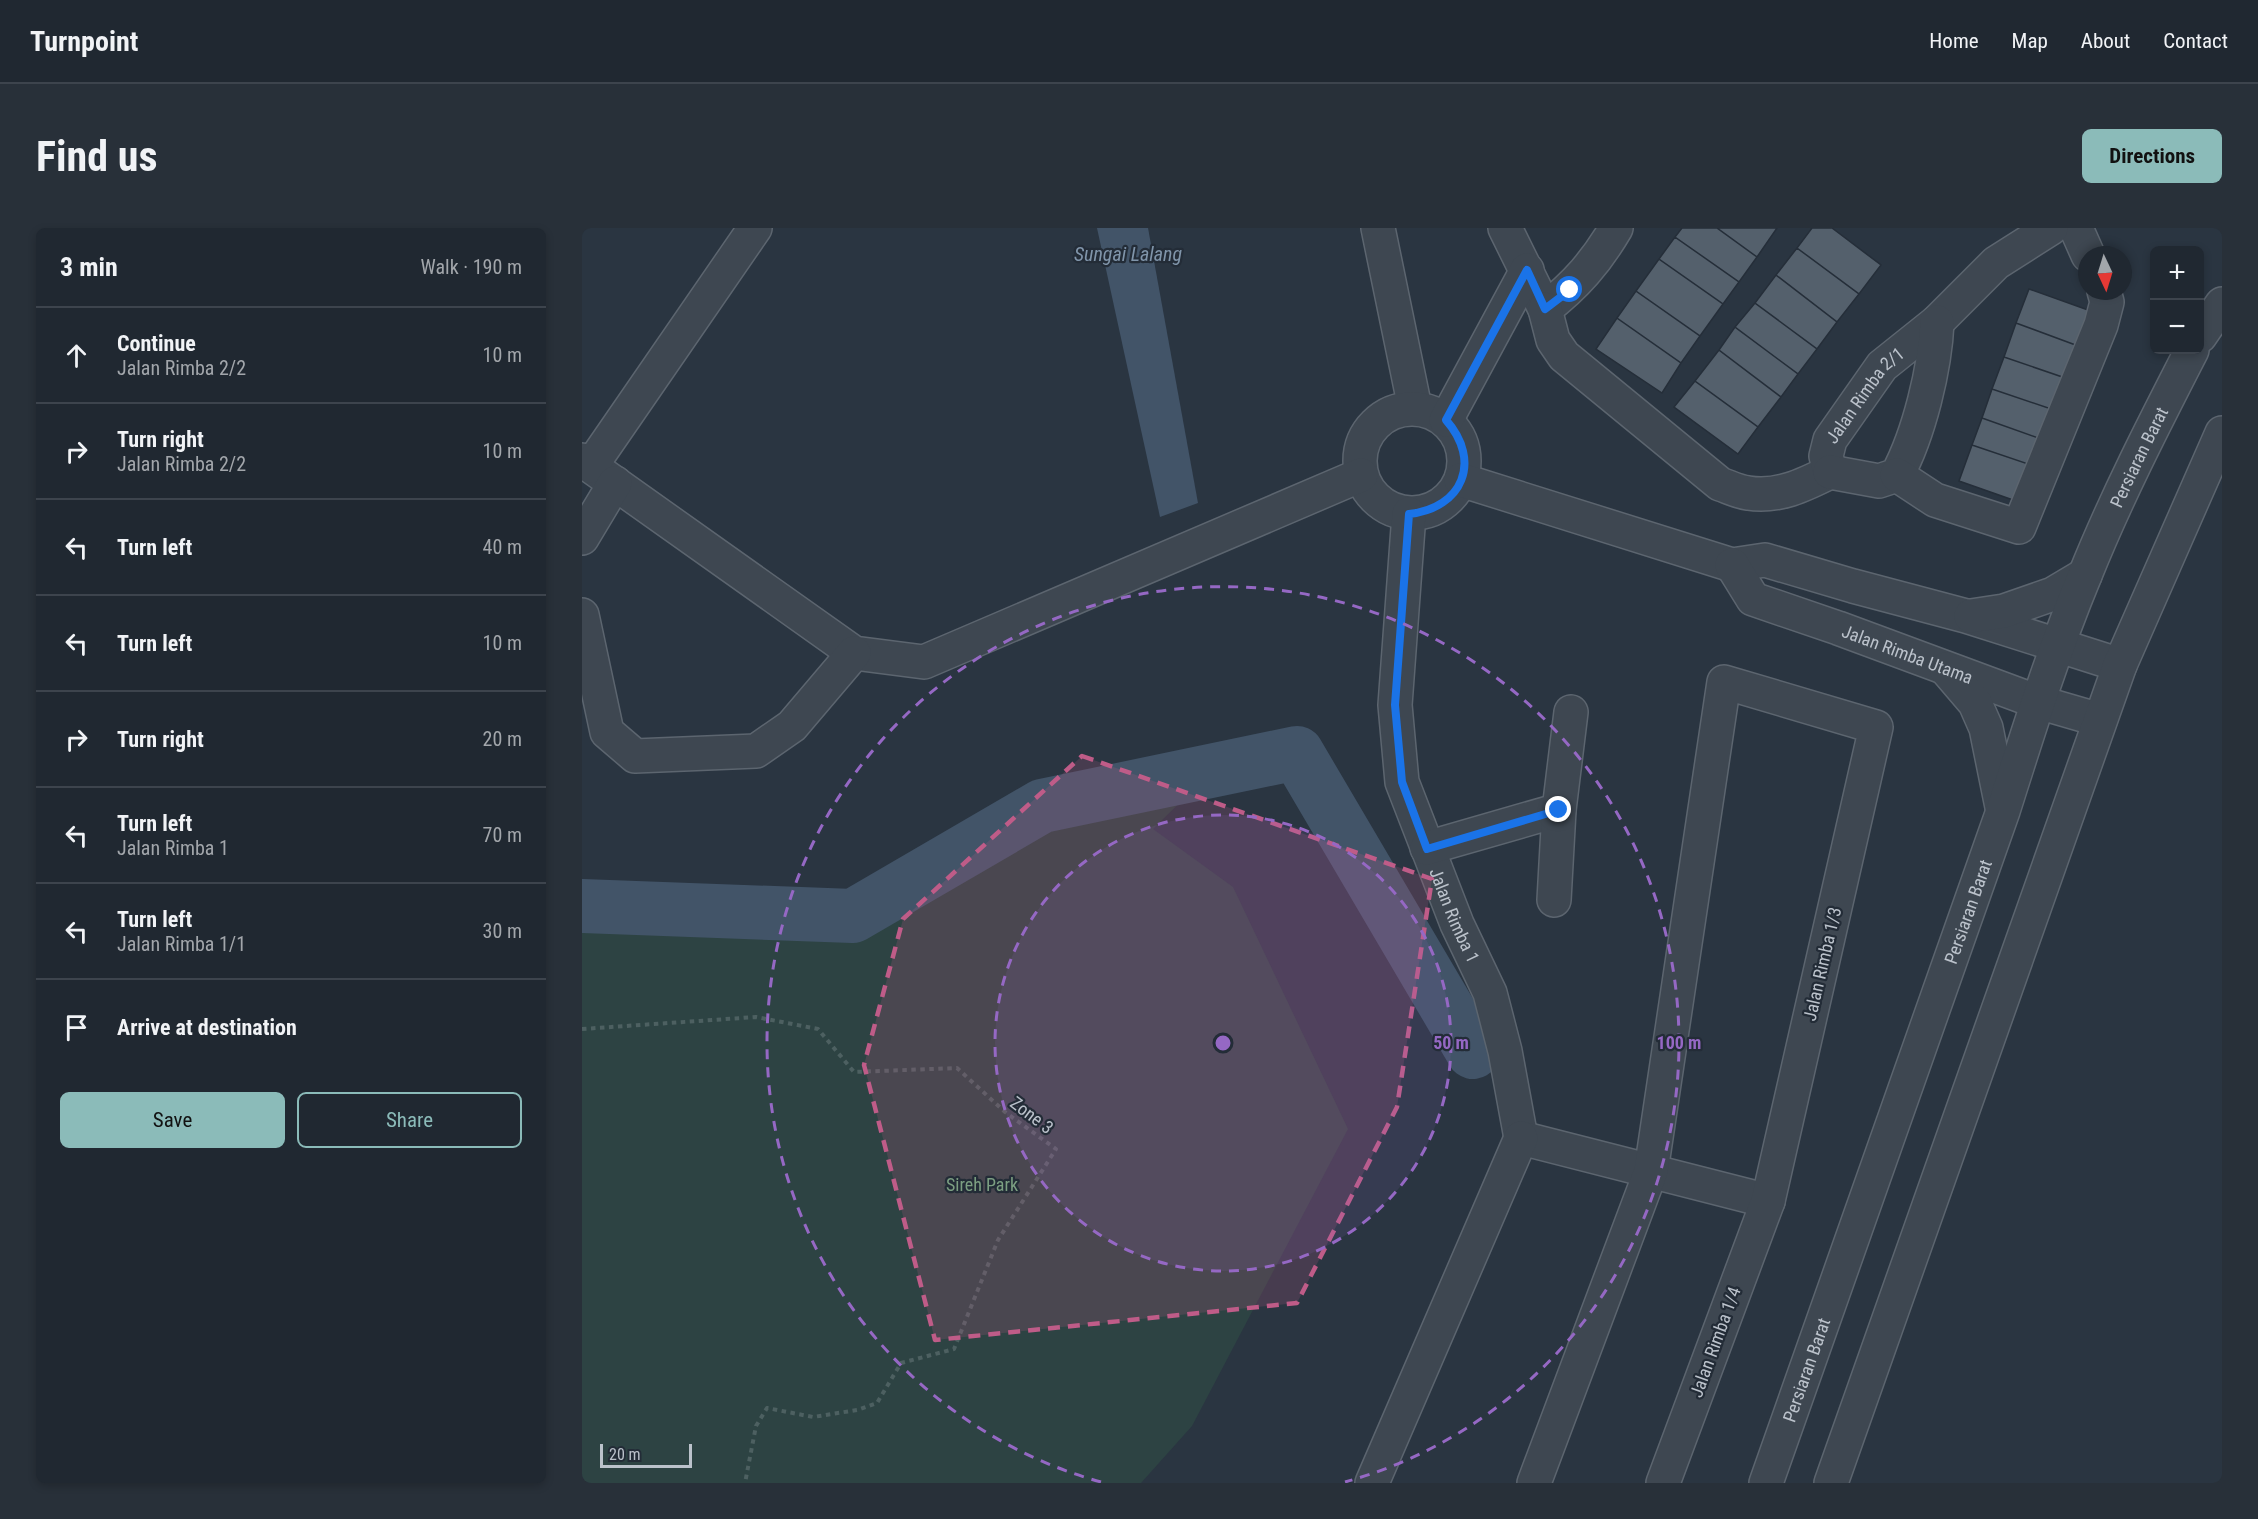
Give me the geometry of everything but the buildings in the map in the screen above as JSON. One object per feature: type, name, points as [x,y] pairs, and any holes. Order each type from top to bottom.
[{"type":"street","points":[[582,538],[596,470],[755,228]]},
{"type":"street","points":[[1378,228],[1415,408]]},
{"type":"street","points":[[1505,228],[1545,309],[1553,340],[1564,356],[1720,484],[1747,493],[1772,494],[1801,487],[1830,472]]},
{"type":"street","points":[[1545,309],[1577,281],[1599,256],[1616,228]]},
{"type":"street","name":"Jalan Rimba 2/1","points":[[1937,322],[1931,375],[1907,457],[1897,475],[1879,481],[1830,472],[1826,456],[1830,440],[1882,366],[1937,322],[1996,263],[2051,228]]},
{"type":"street","points":[[2076,228],[2084,246]]},
{"type":"street","points":[[1446,420],[1527,270]]},
{"type":"street","points":[[1897,475],[1935,500],[2019,527],[2101,326],[2106,300]]},
{"type":"street","points":[[2204,329],[2222,303]]},
{"type":"street","name":"Persiaran Barat","points":[[1766,1483],[2003,811],[2058,646],[2085,575],[2190,354]]},
{"type":"street","points":[[1415,408],[1431,412],[1446,420],[1463,447],[1465,464],[1461,480],[1453,495],[1441,506],[1425,512],[1409,514],[1393,510],[1378,502],[1368,490],[1361,475],[1359,458],[1363,442],[1371,428],[1383,417],[1399,410],[1415,408]]},
{"type":"street","points":[[1831,1483],[2120,665],[2222,433]]},
{"type":"street","points":[[596,470],[854,653],[924,662],[1361,475]]},
{"type":"street","points":[[1461,480],[1732,566],[1765,560],[1966,616],[2120,665]]},
{"type":"street","name":"Jalan Rimba 1","points":[[1409,514],[1395,705],[1402,782],[1457,924],[1490,993],[1505,1051],[1521,1138]]},
{"type":"street","name":"Jalan Rimba Utama","points":[[1732,566],[1753,599],[2038,702],[2100,720]]},
{"type":"street","points":[[1966,616],[2004,611],[2053,594],[2085,575]]},
{"type":"street","points":[[582,615],[607,732],[635,756],[756,752],[792,726],[854,653]]},
{"type":"street","points":[[1945,667],[1975,703],[1986,728],[2003,811]]},
{"type":"street","name":"Jalan Rimba 1/3","points":[[1651,1171],[1724,682],[1876,727],[1767,1201]]},
{"type":"street","points":[[1554,900],[1559,810],[1571,712]]},
{"type":"street","points":[[1427,849],[1559,810]]},
{"type":"street","points":[[1372,1483],[1521,1138],[1767,1201]]},
{"type":"street","points":[[1534,1483],[1651,1171]]},
{"type":"street","name":"Jalan Rimba 1/4","points":[[1664,1483],[1767,1201]]},
{"type":"path","name":"Zone 3","points":[[582,1029],[756,1017],[818,1029],[854,1072],[957,1068],[1005,1112],[1056,1149],[998,1240],[954,1349],[901,1363],[877,1403],[857,1410],[813,1417],[767,1408],[756,1426],[745,1483]]},
{"type":"highlighted area","points":[[1082,756],[1432,879],[1397,1107],[1297,1303],[935,1340],[864,1065],[903,919]]},
{"type":"green space","name":"Sireh Park","points":[[1212,771],[1153,829],[1233,887],[1348,1129],[1192,1426],[1141,1483],[582,1483],[582,906],[853,916],[1042,806]]},
{"type":"water","name":"Sungai Lalang","points":[[1097,228],[1148,228],[1198,503],[1160,517]]},
{"type":"waterway","points":[[582,906],[853,916],[1042,806],[1297,753],[1473,1052]]},
{"type":"route","points":[[1559,810],[1427,849],[1402,782],[1395,705],[1409,514],[1425,512],[1441,506],[1453,495],[1461,480],[1465,464],[1463,447],[1446,420],[1527,270],[1545,309],[1570,290]]}]
